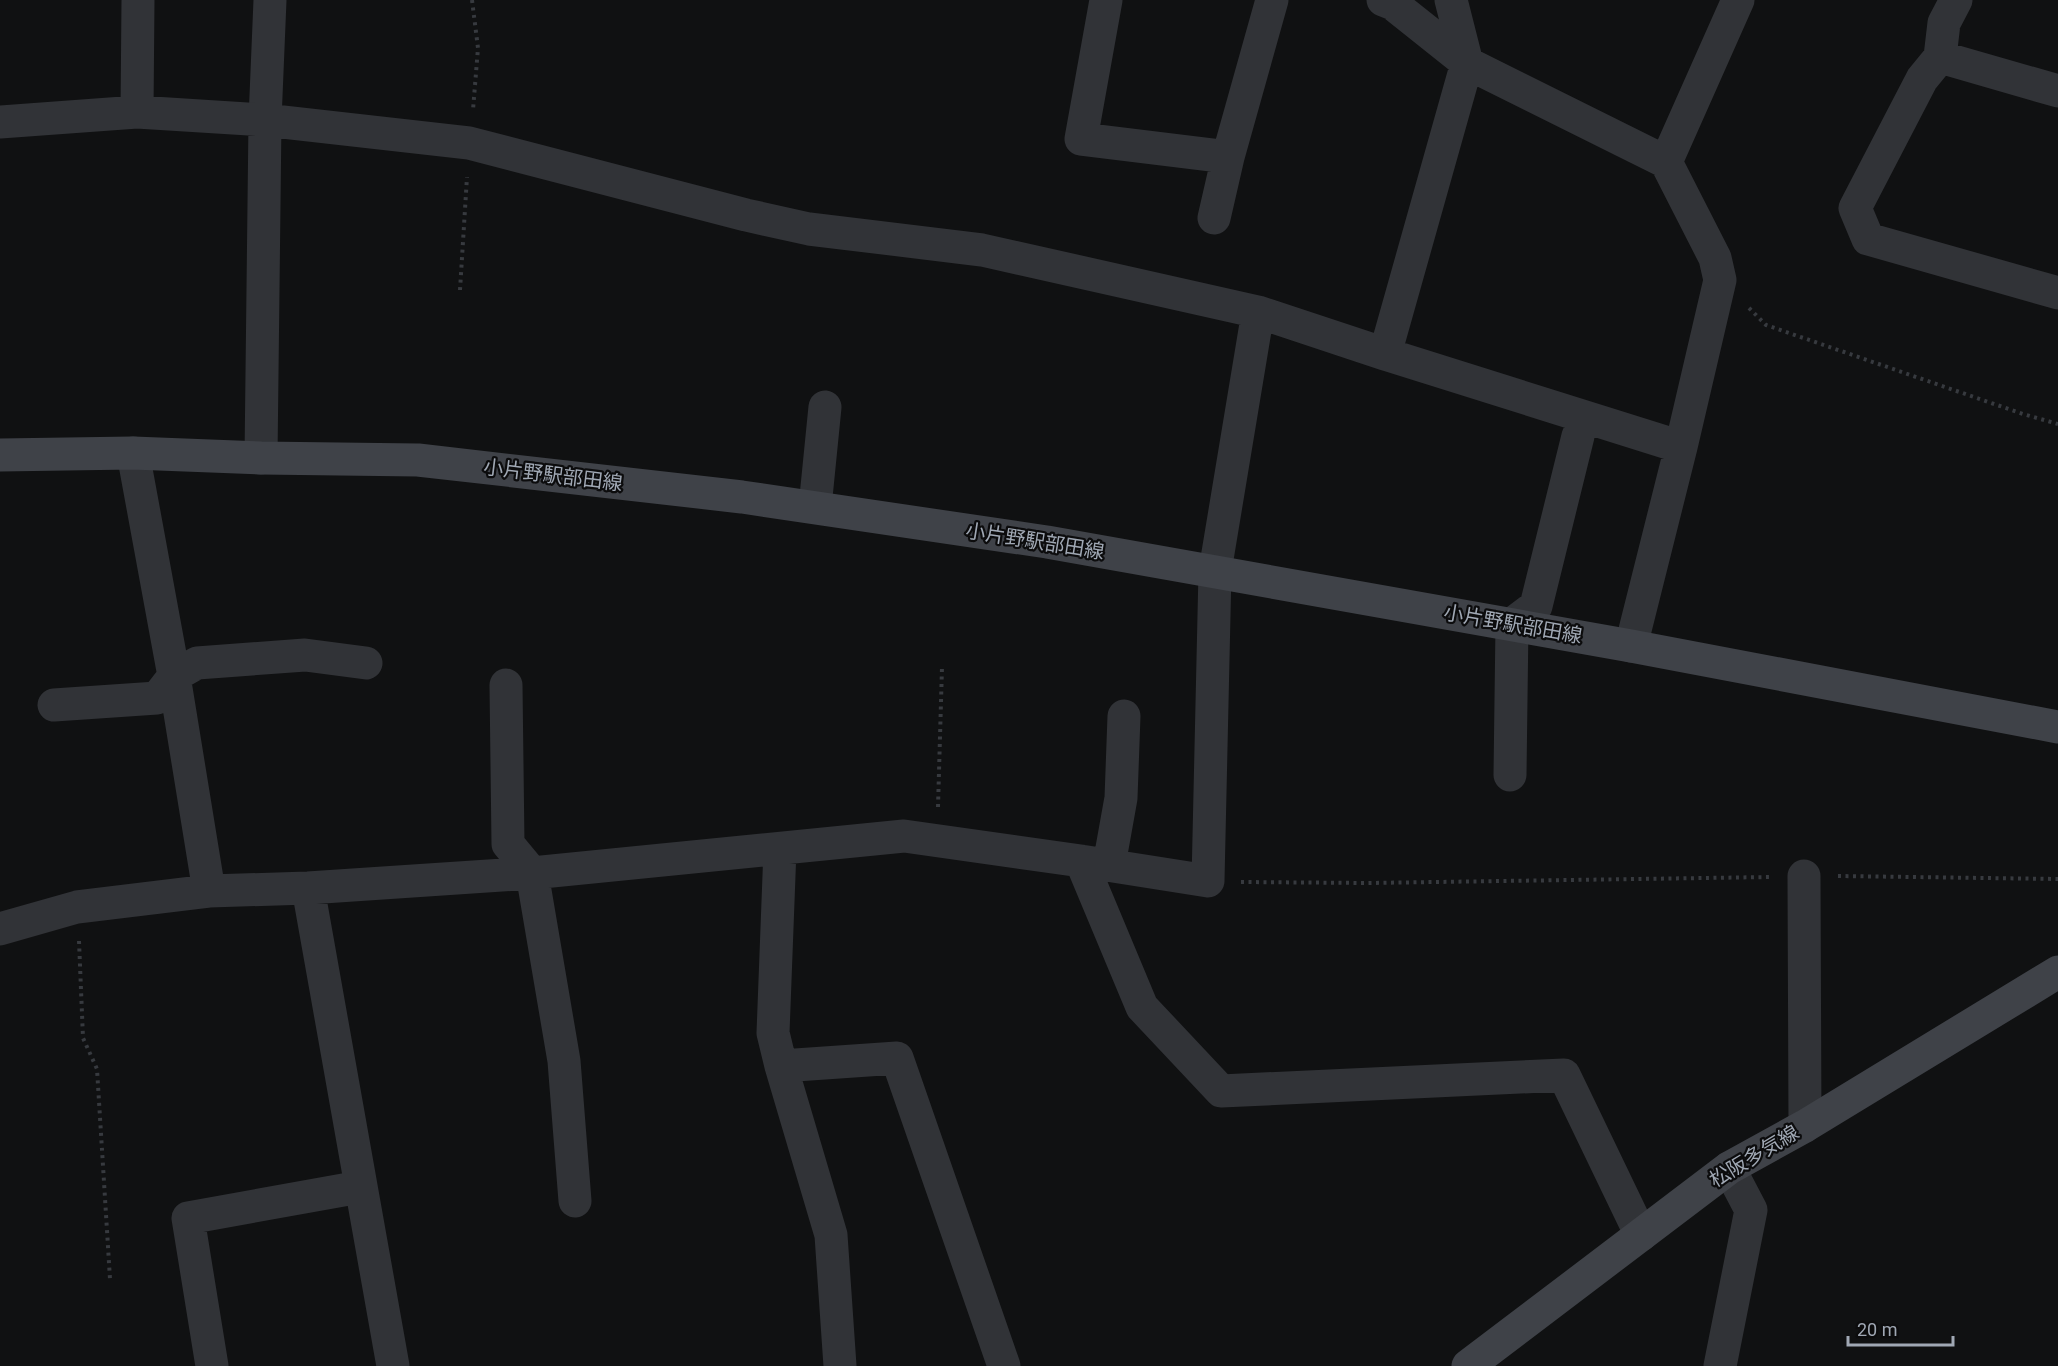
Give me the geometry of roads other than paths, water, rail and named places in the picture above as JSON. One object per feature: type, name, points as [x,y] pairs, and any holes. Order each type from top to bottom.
[{"type":"main road","name":"小片野駅部田線","points":[[0,455],[133,453],[261,458],[418,460],[814,507],[1047,542],[1215,571],[1631,646],[2058,727]]},
{"type":"main road","name":"松阪多気線","points":[[1467,1366],[1729,1168],[1804,1126],[2058,972]]},
{"type":"street","points":[[137,112],[138,0]]},
{"type":"street","points":[[261,458],[265,120],[270,0]]},
{"type":"street","points":[[1106,0],[1081,139],[1228,157]]},
{"type":"street","points":[[1214,218],[1228,157],[1272,0]]},
{"type":"street","points":[[1383,0],[1393,4],[1467,63],[1666,162],[1715,258],[1720,280],[1682,447],[1631,646]]},
{"type":"street","points":[[1385,354],[1467,63],[1451,0]]},
{"type":"street","points":[[1666,162],[1738,0]]},
{"type":"street","points":[[1956,0],[1944,23],[1940,57],[1922,79],[1855,208],[1868,239],[2058,293]]},
{"type":"street","points":[[1940,57],[2058,91]]},
{"type":"street","points":[[0,122],[137,112],[265,120],[470,143],[799,227],[982,250],[1258,312],[1682,447]]},
{"type":"street","points":[[0,929],[77,907],[209,891],[308,888],[532,873],[904,836],[1208,881],[1215,571],[1258,312]]},
{"type":"street","points":[[814,507],[825,407]]},
{"type":"street","points":[[1510,775],[1512,624],[1536,606],[1578,436]]},
{"type":"street","points":[[133,453],[174,676],[209,891]]},
{"type":"street","points":[[54,705],[158,699],[174,676],[197,663],[305,655],[366,663]]},
{"type":"street","points":[[506,685],[508,844],[532,873],[564,1061],[575,1201]]},
{"type":"street","points":[[1124,716],[1121,798],[1095,863],[1142,1007],[1221,1091],[1564,1075],[1641,1235]]},
{"type":"street","points":[[780,849],[773,1033],[831,1236],[840,1366]]},
{"type":"street","points":[[1803,876],[1804,1126]]},
{"type":"street","points":[[308,888],[393,1366]]},
{"type":"street","points":[[781,1066],[897,1058],[1004,1366]]},
{"type":"street","points":[[1720,1366],[1752,1210],[1729,1168]]},
{"type":"street","points":[[212,1366],[188,1218],[360,1187]]}]
